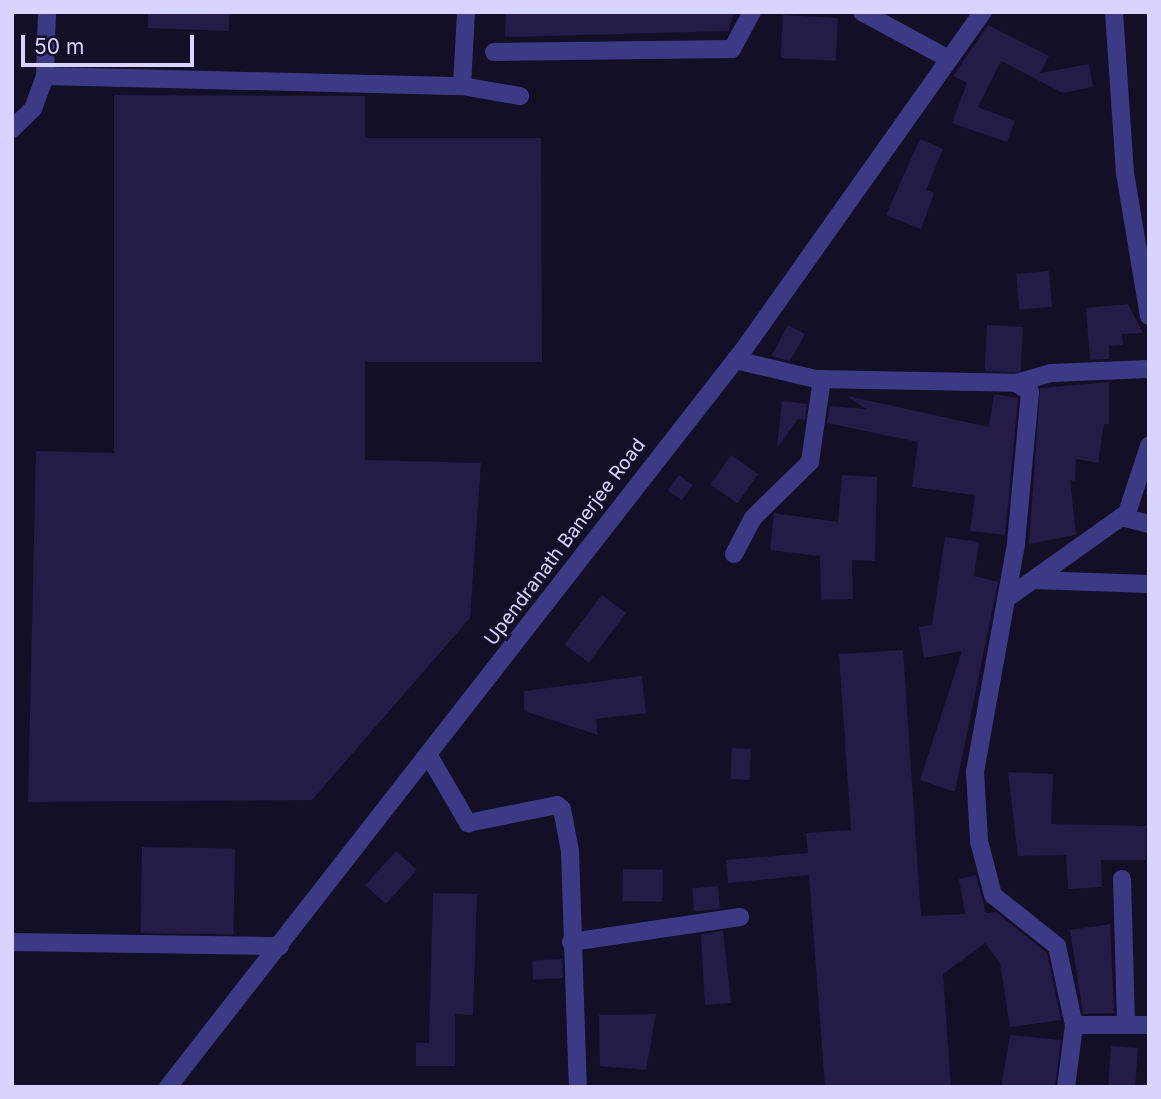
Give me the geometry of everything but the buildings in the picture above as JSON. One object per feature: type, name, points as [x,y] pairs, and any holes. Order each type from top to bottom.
[{"type":"street","points":[[12,129],[33,109],[45,76],[47,12]]},
{"type":"street","points":[[462,86],[466,12]]},
{"type":"street","points":[[494,52],[732,49],[752,12]]},
{"type":"street","points":[[862,12],[949,59]]},
{"type":"street","name":"Upendranath Banerjee Road","points":[[168,1087],[429,757],[735,360],[983,12]]},
{"type":"street","points":[[1114,12],[1143,242],[1149,316]]},
{"type":"street","points":[[45,76],[462,86],[520,96]]},
{"type":"street","points":[[735,360],[821,379],[1026,385],[1032,403],[1006,599],[975,771],[979,841],[993,894],[1056,946],[1074,1025],[1066,1087]]},
{"type":"street","points":[[1016,383],[1051,373],[1149,369]]},
{"type":"street","points":[[734,554],[753,518],[810,463],[821,379]]},
{"type":"street","points":[[1006,599],[1121,517],[1133,504],[1149,446]]},
{"type":"street","points":[[1121,517],[1149,524]]},
{"type":"street","points":[[1034,580],[1149,584]]},
{"type":"street","points":[[429,757],[468,824],[560,805],[570,851],[578,1087]]},
{"type":"street","points":[[1122,879],[1126,1025]]},
{"type":"street","points":[[571,942],[740,917]]},
{"type":"street","points":[[12,942],[280,946]]},
{"type":"street","points":[[1074,1025],[1149,1025]]}]
